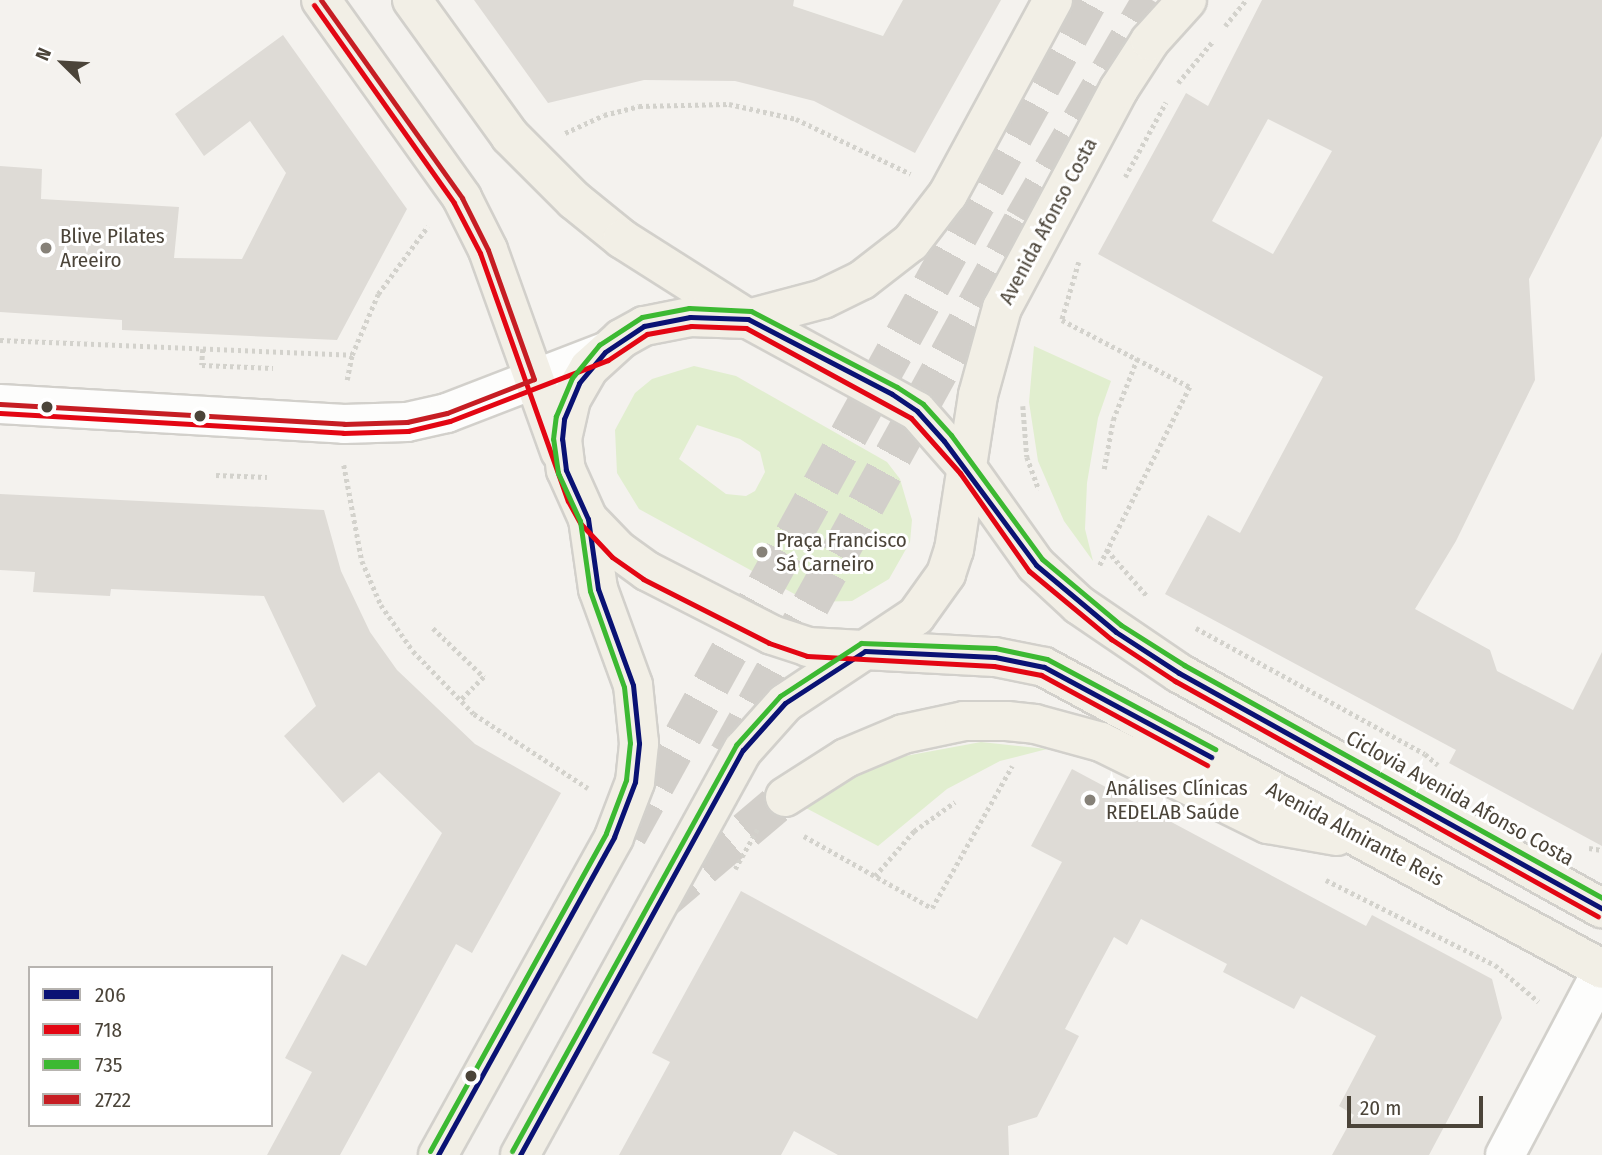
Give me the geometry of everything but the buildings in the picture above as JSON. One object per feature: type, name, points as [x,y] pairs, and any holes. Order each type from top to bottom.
[{"type":"main road","points":[[321,0],[462,198],[488,250],[566,470],[588,519],[598,589],[633,685],[639,743],[635,782],[614,837],[438,1155]]},
{"type":"main road","points":[[412,0],[527,155],[622,239],[748,318],[917,411],[967,468],[1036,565],[1116,632],[1179,673],[1602,908]]},
{"type":"main road","points":[[566,470],[562,439],[571,399],[605,352],[644,326],[690,317],[748,318],[823,299],[862,280],[911,242],[948,194],[1053,0]]},
{"type":"main road","name":"Avenida Afonso Costa","points":[[967,468],[978,395],[1002,308],[1119,89],[1150,41],[1187,0]]},
{"type":"main road","points":[[520,1155],[743,750],[785,703],[916,616],[946,574],[967,468]]},
{"type":"main road","points":[[588,519],[618,550],[647,570],[772,635],[808,647],[865,651]]},
{"type":"main road","name":"Avenida Almirante Reis","points":[[865,651],[995,657],[1044,667],[1602,970]]},
{"type":"main road","points":[[785,797],[846,758],[903,734],[964,721],[1007,721],[1035,724],[1101,742],[1268,824],[1364,840]]},
{"type":"street","points":[[0,404],[344,424],[407,422],[447,413],[605,352]]},
{"type":"street","points":[[1505,1155],[1602,970]]},
{"type":"path","points":[[1173,88],[1246,0]]},
{"type":"path","points":[[1118,190],[1167,99]]},
{"type":"path","points":[[527,155],[604,115],[666,103],[729,104],[796,119],[924,181]]},
{"type":"path","points":[[462,198],[436,218],[397,262],[352,355],[342,456],[350,511],[367,572],[381,605],[413,651],[460,701],[592,790]]},
{"type":"path","points":[[1084,254],[1062,320],[1190,387],[1098,568]]},
{"type":"path","points":[[0,340],[352,355]]},
{"type":"path","points":[[203,348],[202,365],[273,368]]},
{"type":"path","points":[[1104,469],[1113,420],[1137,359]]},
{"type":"path","points":[[1022,395],[1027,457],[1043,502]]},
{"type":"path","points":[[216,475],[267,477]]},
{"type":"path","points":[[1107,550],[1150,598]]},
{"type":"path","points":[[1192,626],[1425,754],[1446,772]]},
{"type":"path","points":[[433,628],[484,677],[460,701]]},
{"type":"path","points":[[802,835],[932,908],[1012,765],[1020,762]]},
{"type":"path","points":[[875,876],[914,831],[955,802]]},
{"type":"path","points":[[1581,844],[1602,849]]},
{"type":"path","points":[[1312,874],[1495,965],[1531,998],[1576,1021]]},
{"type":"green space","points":[[1034,346],[1111,381],[1098,418],[1087,483],[1085,529],[1093,561],[1064,521],[1038,461],[1029,402]]},
{"type":"green space","points":[[694,366],[736,376],[887,462],[900,479],[912,520],[910,542],[889,579],[852,601],[809,602],[639,509],[617,473],[615,430],[635,393],[652,379]],"holes":[[[697,425],[740,439],[760,452],[765,472],[755,491],[746,496],[726,494],[679,459]]]},
{"type":"green space","points":[[981,742],[1047,749],[1000,761],[947,789],[878,846],[804,807],[855,774],[889,759]]},
{"type":"tunnel","points":[[628,835],[1089,0]]},
{"type":"tunnel","points":[[728,755],[1023,220],[1151,0]]},
{"type":"tunnel","points":[[659,904],[785,797]]},
{"type":"transit line","name":"2722","points":[[321,0],[462,198],[488,250],[534,379]]},
{"type":"transit line","name":"718","points":[[314,5],[454,203],[480,253],[568,501],[581,524],[612,557],[643,579],[769,643],[807,656],[994,666],[1041,675],[1207,765]]},
{"type":"transit line","name":"735","points":[[430,1151],[606,833],[626,780],[630,743],[624,687],[590,591],[580,521],[558,473],[553,439],[556,416],[572,378],[599,345],[642,317],[689,308],[751,311],[897,387],[923,404],[951,435],[1042,559],[1121,625],[1184,665],[1602,898]]},
{"type":"transit line","name":"206","points":[[438,1155],[614,837],[635,782],[639,743],[633,685],[598,589],[588,519],[566,470],[562,439],[564,419],[579,383],[605,352],[644,326],[690,317],[748,319],[892,394],[917,411],[944,441],[1036,565],[1116,632],[1179,673],[1602,908]]},
{"type":"transit line","name":"718","points":[[0,413],[343,433],[408,431],[450,421],[608,360],[647,334],[691,326],[746,328],[911,418],[960,473],[1029,571],[1111,639],[1175,681],[1598,916]]},
{"type":"transit line","name":"2722","points":[[0,404],[344,424],[407,422],[447,413],[534,379]]},
{"type":"transit line","name":"735","points":[[512,1151],[736,745],[780,696],[861,643],[995,648],[1047,659],[1215,749]]},
{"type":"transit line","name":"206","points":[[520,1155],[743,750],[785,703],[865,651],[995,657],[1044,667],[1211,757]]},
{"type":"place","name":"Blive Pilates Areeiro","points":[[46,248]]},
{"type":"place","name":"Praça Francisco Sá Carneiro","points":[[762,552]]},
{"type":"place","name":"Análises Clínicas REDELAB Saúde","points":[[1090,800]]}]
